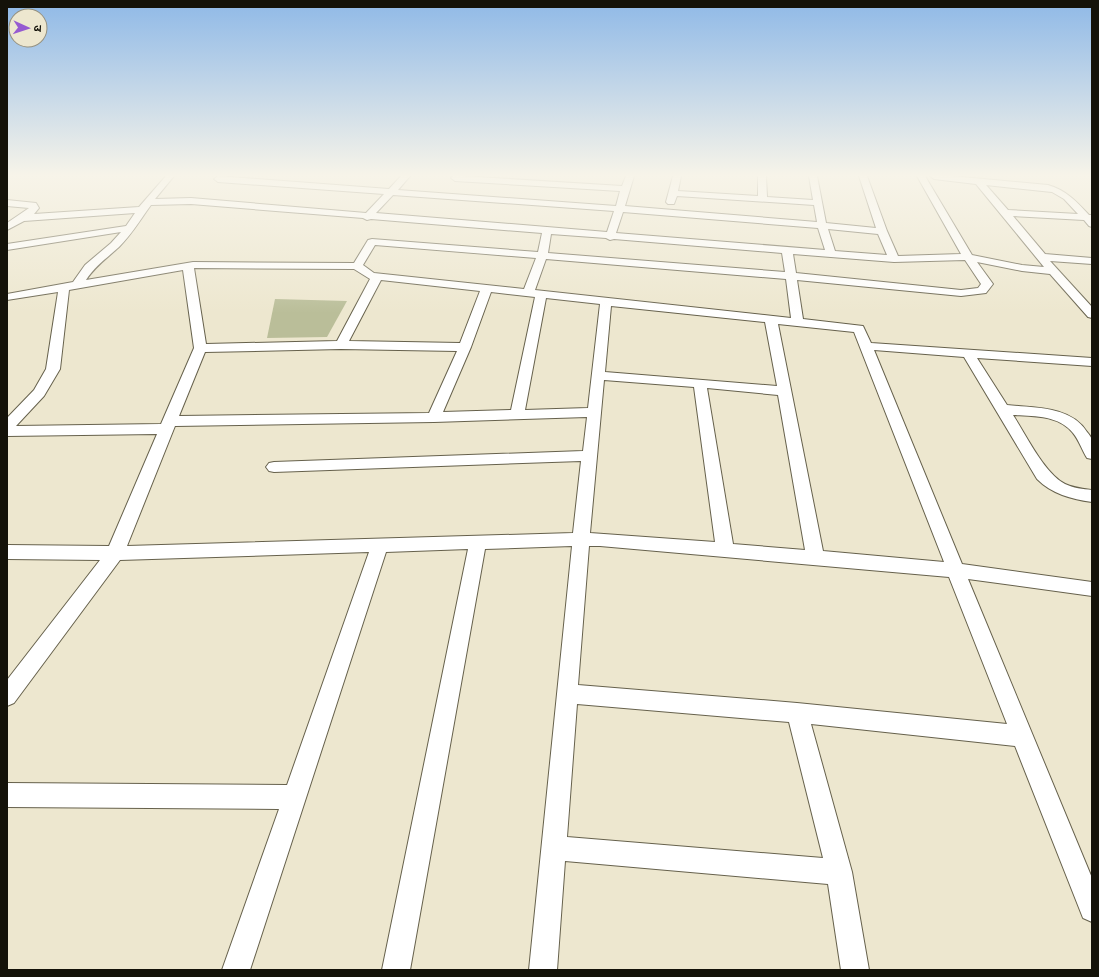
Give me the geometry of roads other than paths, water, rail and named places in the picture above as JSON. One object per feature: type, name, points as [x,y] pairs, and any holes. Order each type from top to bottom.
[{"type":"street","points":[[7,427],[43,387],[49,378],[53,369],[70,287],[115,245],[134,222]]},
{"type":"street","points":[[379,222],[386,224],[547,230],[894,259],[968,257],[1022,268],[1053,271]]},
{"type":"street","points":[[610,236],[615,222]]},
{"type":"street","points":[[774,222],[882,231]]},
{"type":"street","points":[[821,222],[831,254]]},
{"type":"street","points":[[879,222],[894,259]]},
{"type":"street","points":[[372,242],[542,257],[791,276],[960,292],[982,291],[987,284],[968,257],[947,222]]},
{"type":"street","points":[[1012,222],[1053,271],[1092,314]]},
{"type":"street","points":[[357,266],[372,242],[386,224]]},
{"type":"street","points":[[7,247],[130,228]]},
{"type":"street","points":[[517,415],[534,294],[547,230]]},
{"type":"street","points":[[787,251],[798,322]]},
{"type":"street","points":[[1041,257],[1092,261]]},
{"type":"street","points":[[7,696],[114,553],[168,425],[200,348],[188,266]]},
{"type":"street","points":[[7,297],[188,266],[357,266],[371,276],[377,277],[859,329],[1092,909]]},
{"type":"street","points":[[341,345],[377,277]]},
{"type":"street","points":[[434,417],[465,347],[487,288]]},
{"type":"street","points":[[542,970],[581,539],[606,302]]},
{"type":"street","points":[[771,320],[815,557]]},
{"type":"street","points":[[200,348],[341,345],[465,347]]},
{"type":"street","points":[[866,346],[1092,362]]},
{"type":"street","points":[[968,353],[1042,475],[1049,482],[1065,492],[1092,496]]},
{"type":"street","points":[[598,374],[784,391]]},
{"type":"street","points":[[700,384],[725,550]]},
{"type":"street","points":[[1002,409],[1054,415],[1068,420],[1078,428],[1092,454]]},
{"type":"street","points":[[7,431],[594,412]]},
{"type":"street","points":[[274,467],[590,456]]},
{"type":"street","points":[[9,555],[600,539],[956,570],[1092,589]]},
{"type":"street","points":[[396,970],[478,542]]},
{"type":"street","points":[[236,970],[380,545]]},
{"type":"street","points":[[567,694],[797,713],[1023,736]]},
{"type":"street","points":[[797,713],[839,872],[855,970]]},
{"type":"street","points":[[7,795],[294,797]]},
{"type":"street","points":[[554,848],[839,872]]}]
